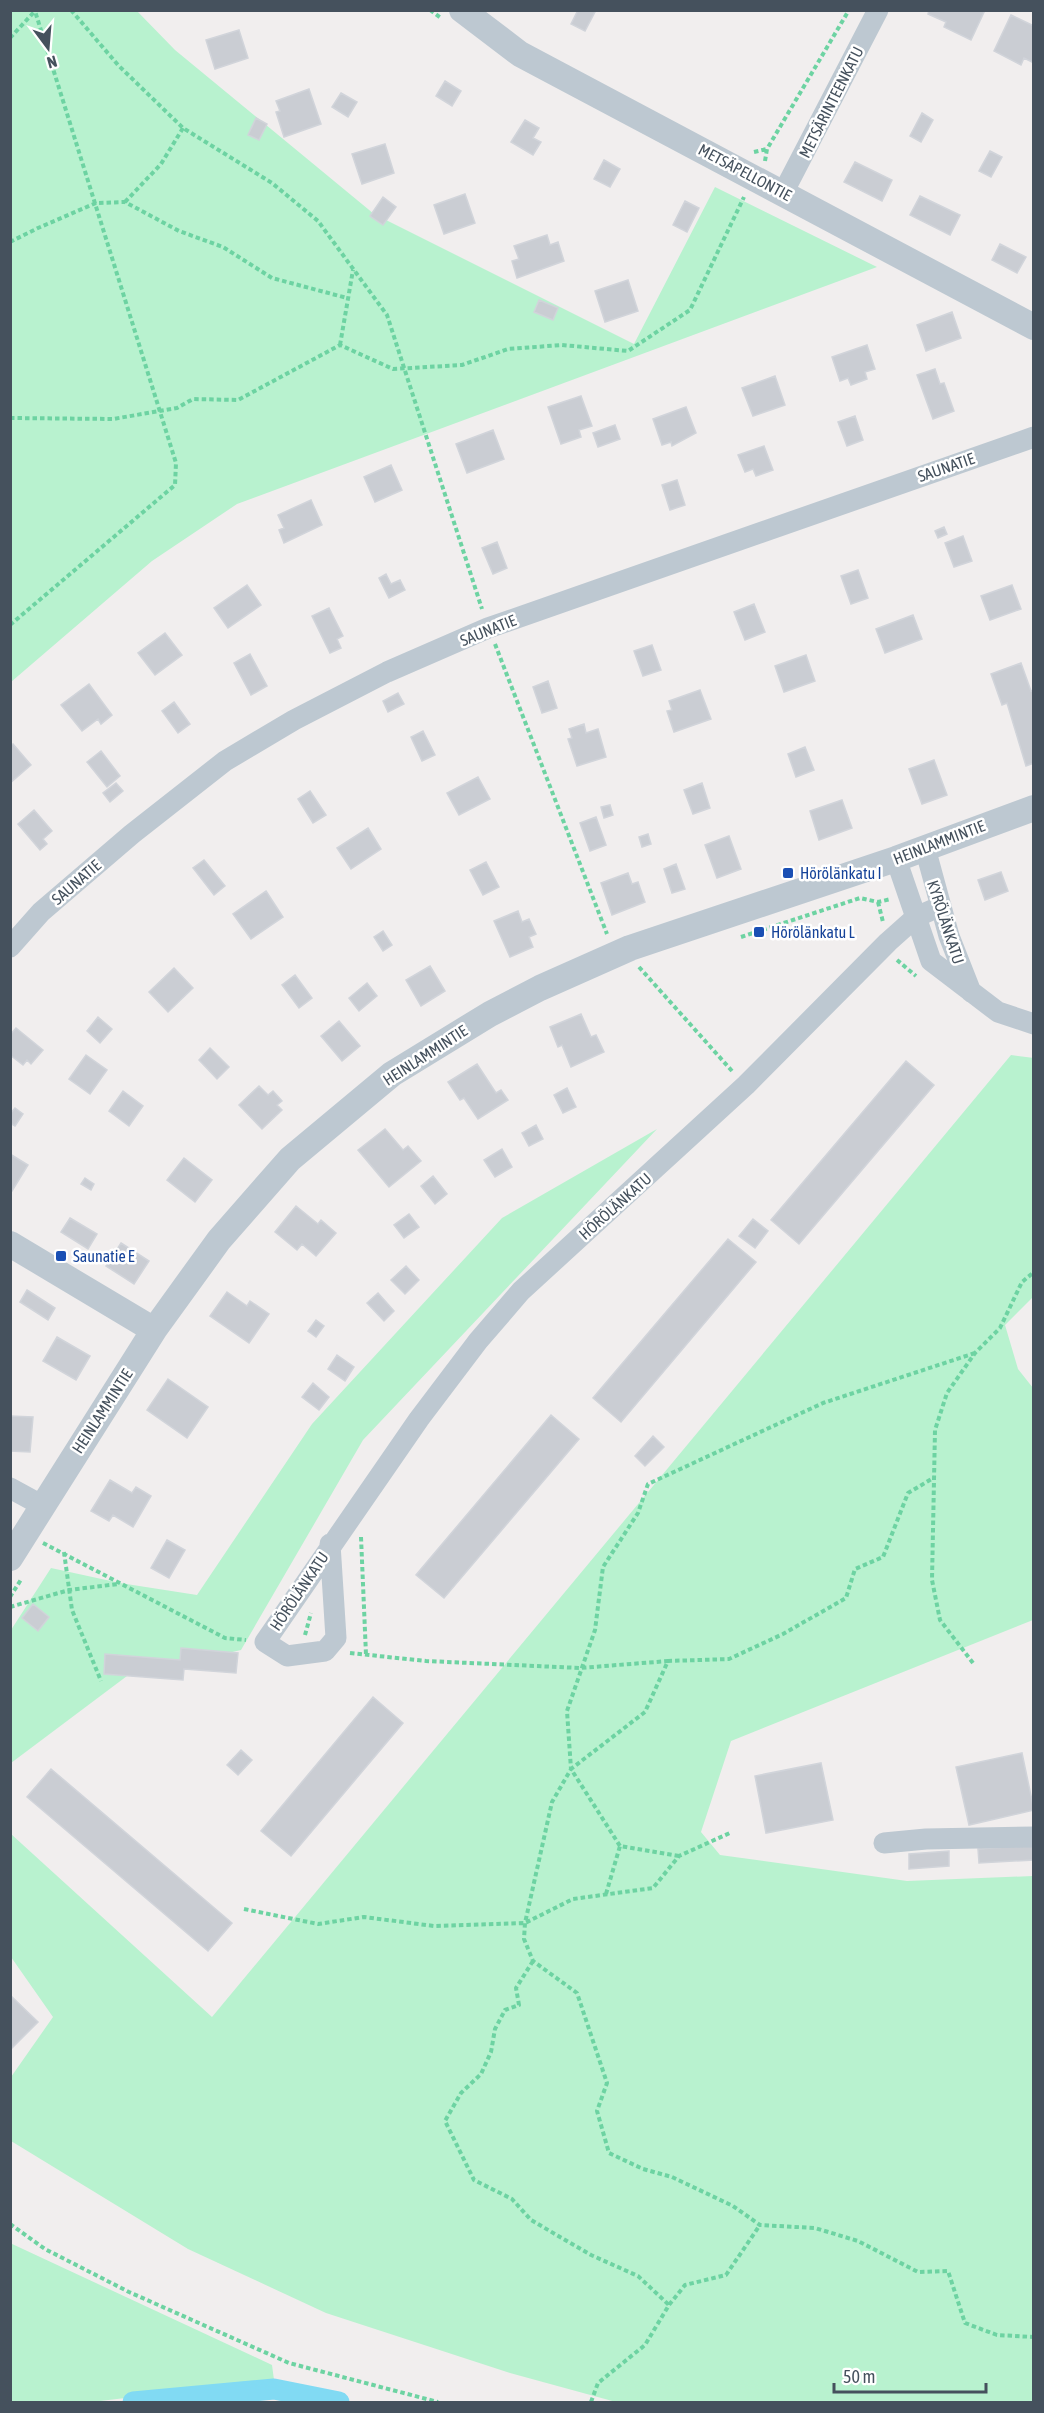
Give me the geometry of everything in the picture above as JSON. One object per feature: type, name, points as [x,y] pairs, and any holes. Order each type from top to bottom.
[{"type":"street","name":"METSÄPELLONTIE","points":[[462,10],[520,54],[753,187],[783,193],[1034,327]]},
{"type":"street","name":"METSÄRINTEENKATU","points":[[783,193],[878,10]]},
{"type":"street","name":"SAUNATIE","points":[[10,947],[41,912],[132,834],[225,761],[294,720],[387,672],[488,628],[1034,437]]},
{"type":"street","name":"HEINLAMMINTIE","points":[[18,1564],[43,1506],[154,1330],[219,1240],[290,1160],[392,1074],[440,1043],[540,988],[630,948],[896,859],[1034,808]]},
{"type":"street","name":"KYRÖLÄNKATU","points":[[925,848],[958,962],[973,995]]},
{"type":"street","name":"KYRÖLÄNKATU","points":[[896,859],[931,961],[998,1012],[1034,1024]]},
{"type":"street","name":"HÖRÖLÄNKATU","points":[[330,1544],[336,1638],[325,1651],[287,1656],[265,1642],[330,1544],[425,1410],[478,1341],[521,1291],[746,1085],[916,917],[941,906]]},
{"type":"street","points":[[10,1244],[154,1330]]},
{"type":"street","points":[[10,1488],[43,1506]]},
{"type":"street","points":[[884,1844],[926,1839],[1034,1837]]},
{"type":"path","points":[[70,10],[118,65],[183,128],[273,183],[318,221],[387,315],[488,628],[609,937]]},
{"type":"path","points":[[340,345],[393,369],[462,365],[508,349],[562,345],[628,351],[690,310],[753,187],[767,148],[849,10]]},
{"type":"path","points":[[10,38],[35,11],[176,463],[175,484],[10,625]]},
{"type":"path","points":[[125,202],[161,164],[183,128]]},
{"type":"path","points":[[10,242],[96,203],[125,202],[179,231],[223,247],[272,278],[346,298]]},
{"type":"path","points":[[340,345],[346,298],[353,269]]},
{"type":"path","points":[[10,418],[113,418],[177,408],[193,399],[238,400],[340,345]]},
{"type":"path","points":[[739,937],[860,898]]},
{"type":"path","points":[[646,960],[636,964],[746,1085]]},
{"type":"path","points":[[973,1663],[940,1620],[932,1580],[935,1430],[947,1393],[975,1353],[1000,1328],[1022,1282],[1034,1272]]},
{"type":"path","points":[[680,1856],[620,1846],[571,1769],[567,1711],[595,1630],[603,1567],[638,1513],[648,1484],[823,1403],[975,1353]]},
{"type":"path","points":[[325,1651],[426,1661],[580,1668],[729,1659],[846,1598],[855,1569],[883,1557],[908,1494],[935,1478]]},
{"type":"path","points":[[361,1533],[366,1655]]},
{"type":"path","points":[[37,1552],[48,1534]]},
{"type":"path","points":[[42,1543],[64,1552],[225,1638],[265,1642]]},
{"type":"path","points":[[64,1552],[72,1610],[101,1681]]},
{"type":"path","points":[[10,1597],[18,1564]]},
{"type":"path","points":[[10,1607],[69,1590],[120,1583]]},
{"type":"path","points":[[300,1654],[313,1605]]},
{"type":"path","points":[[668,1661],[645,1712],[571,1769],[552,1803],[525,1923],[524,1939],[534,1961],[577,1993],[607,2083],[597,2111],[609,2153],[733,2206],[760,2225],[815,2228],[858,2241],[918,2272],[948,2271],[965,2323],[997,2336],[1034,2337]]},
{"type":"path","points":[[244,1909],[318,1924],[364,1917],[434,1926],[525,1923],[573,1899],[653,1888],[680,1856],[732,1832]]},
{"type":"path","points":[[606,1894],[620,1846]]},
{"type":"path","points":[[534,1961],[516,1988],[519,2005],[505,2010],[495,2030],[491,2052],[481,2074],[461,2093],[445,2121],[474,2180],[512,2199],[531,2220],[591,2255],[638,2276],[669,2305]]},
{"type":"path","points":[[10,2224],[45,2249],[129,2292],[289,2363],[438,2403]]},
{"type":"path","points":[[591,2403],[598,2383],[645,2345],[669,2305],[685,2285],[726,2276],[760,2225]]},
{"type":"green space","points":[[11,11],[137,11],[175,50],[374,214],[634,344],[715,187],[877,267],[237,504],[152,561],[11,682]]},
{"type":"green space","points":[[1011,1055],[1034,1058],[1033,1297],[1005,1325],[1018,1369],[1033,1388],[1033,1620],[731,1741],[701,1832],[720,1855],[907,1881],[1033,1876],[1033,2402],[616,2402],[510,2373],[326,2313],[188,2249],[11,2141],[11,2077],[53,2017],[11,1957],[11,1834],[212,2017]]},
{"type":"green space","points":[[657,1129],[363,1440],[241,1650],[127,1676],[11,1763],[11,1630],[51,1568],[120,1583],[197,1595],[312,1424],[502,1218]]},
{"type":"green space","points":[[10,2243],[272,2365],[274,2380],[92,2402],[11,2402]]},
{"type":"building","points":[[578,10],[596,10],[585,31],[571,24]]},
{"type":"building","points":[[929,10],[985,10],[971,40],[944,27],[946,22],[928,14]]},
{"type":"building","points":[[1011,15],[1034,26],[1034,63],[1024,58],[1021,65],[994,51]]},
{"type":"building","points":[[239,30],[248,58],[215,69],[206,40]]},
{"type":"building","points":[[445,81],[461,91],[452,106],[436,96]]},
{"type":"building","points":[[309,89],[321,124],[284,137],[276,112],[280,111],[276,101]]},
{"type":"building","points":[[341,93],[357,102],[348,117],[332,107]]},
{"type":"building","points":[[922,113],[933,120],[921,142],[910,136]]},
{"type":"building","points":[[256,118],[267,124],[259,140],[248,135]]},
{"type":"building","points":[[525,120],[539,128],[533,138],[541,142],[533,155],[511,142]]},
{"type":"building","points":[[385,144],[394,173],[362,184],[352,154]]},
{"type":"building","points":[[990,151],[1002,157],[991,177],[979,171]]},
{"type":"building","points":[[604,160],[620,169],[610,187],[594,179]]},
{"type":"building","points":[[855,162],[892,180],[882,201],[844,182]]},
{"type":"building","points":[[465,194],[475,223],[444,234],[434,205]]},
{"type":"building","points":[[920,196],[960,215],[950,235],[910,215]]},
{"type":"building","points":[[383,197],[396,207],[383,225],[370,216]]},
{"type":"building","points":[[685,201],[699,208],[687,232],[673,225]]},
{"type":"building","points":[[547,235],[550,245],[558,242],[564,261],[517,278],[512,261],[519,259],[514,246]]},
{"type":"building","points":[[1000,244],[1026,257],[1017,273],[992,260]]},
{"type":"building","points":[[628,280],[638,311],[605,322],[595,291]]},
{"type":"building","points":[[539,300],[558,308],[553,320],[534,312]]},
{"type":"building","points":[[952,312],[961,338],[926,351],[917,325]]},
{"type":"building","points":[[867,345],[875,369],[865,372],[867,379],[851,385],[848,378],[840,381],[832,357]]},
{"type":"building","points":[[935,369],[940,384],[944,383],[954,411],[933,419],[917,375]]},
{"type":"building","points":[[775,376],[785,405],[753,416],[742,388]]},
{"type":"building","points":[[581,396],[592,426],[579,430],[581,437],[561,444],[548,407]]},
{"type":"building","points":[[686,407],[696,433],[672,446],[671,442],[662,445],[653,419]]},
{"type":"building","points":[[855,416],[863,440],[847,446],[838,422]]},
{"type":"building","points":[[615,425],[620,439],[598,447],[593,433]]},
{"type":"building","points":[[493,430],[504,459],[467,473],[456,444]]},
{"type":"building","points":[[764,446],[773,470],[756,476],[753,469],[745,472],[738,455]]},
{"type":"building","points":[[391,465],[402,490],[375,502],[364,477]]},
{"type":"building","points":[[677,480],[685,505],[670,510],[662,485]]},
{"type":"building","points":[[311,500],[322,525],[284,543],[279,530],[284,528],[278,515]]},
{"type":"building","points":[[944,527],[947,534],[938,538],[935,531]]},
{"type":"building","points":[[963,536],[972,561],[954,567],[945,543]]},
{"type":"building","points":[[497,542],[507,568],[493,574],[482,548]]},
{"type":"building","points":[[858,570],[868,598],[851,604],[841,576]]},
{"type":"building","points":[[386,574],[391,584],[400,580],[405,590],[389,598],[379,578]]},
{"type":"building","points":[[247,585],[261,605],[228,628],[214,608]]},
{"type":"building","points":[[1012,585],[1021,609],[990,620],[981,596]]},
{"type":"building","points":[[754,604],[765,632],[745,640],[734,612]]},
{"type":"building","points":[[329,608],[343,636],[337,639],[341,648],[330,653],[312,616]]},
{"type":"building","points":[[913,615],[922,639],[885,653],[876,629]]},
{"type":"building","points":[[165,633],[182,655],[155,675],[138,653]]},
{"type":"building","points":[[652,645],[661,670],[643,676],[634,651]]},
{"type":"building","points":[[250,654],[267,686],[251,695],[234,663]]},
{"type":"building","points":[[806,655],[815,681],[784,692],[775,666]]},
{"type":"building","points":[[1021,663],[1031,691],[1034,690],[1034,763],[1026,766],[1007,703],[1002,705],[991,674]]},
{"type":"building","points":[[548,681],[557,708],[542,713],[533,687]]},
{"type":"building","points":[[89,684],[112,715],[101,724],[98,719],[82,731],[61,705]]},
{"type":"building","points":[[700,690],[711,719],[674,732],[667,711],[672,710],[669,701]]},
{"type":"building","points":[[398,693],[404,704],[388,712],[383,701]]},
{"type":"building","points":[[174,702],[190,724],[178,733],[162,711]]},
{"type":"building","points":[[584,724],[586,733],[598,729],[606,757],[577,766],[568,739],[572,738],[569,729]]},
{"type":"building","points":[[423,731],[435,755],[422,761],[411,737]]},
{"type":"building","points":[[13,744],[31,765],[10,783],[10,746]]},
{"type":"building","points":[[805,747],[814,770],[796,777],[788,754]]},
{"type":"building","points":[[101,751],[120,776],[107,787],[87,762]]},
{"type":"building","points":[[934,760],[947,795],[922,804],[909,769]]},
{"type":"building","points":[[478,777],[490,799],[459,815],[447,793]]},
{"type":"building","points":[[116,783],[123,791],[110,802],[103,793]]},
{"type":"building","points":[[702,783],[710,808],[693,814],[684,790]]},
{"type":"building","points":[[310,791],[326,815],[313,823],[298,799]]},
{"type":"building","points":[[842,800],[852,828],[819,840],[810,811]]},
{"type":"building","points":[[610,805],[613,815],[604,818],[601,807]]},
{"type":"building","points":[[34,810],[52,831],[43,839],[47,844],[40,850],[18,824]]},
{"type":"building","points":[[596,817],[606,845],[590,851],[580,823]]},
{"type":"building","points":[[368,828],[381,849],[351,869],[337,848]]},
{"type":"building","points":[[648,834],[651,844],[642,847],[639,837]]},
{"type":"building","points":[[729,836],[741,869],[717,878],[705,845]]},
{"type":"building","points":[[204,860],[225,886],[214,895],[193,868]]},
{"type":"building","points":[[486,862],[499,887],[483,895],[470,870]]},
{"type":"building","points":[[676,864],[685,889],[672,893],[664,869]]},
{"type":"building","points":[[1001,872],[1008,891],[985,900],[978,880]]},
{"type":"building","points":[[628,873],[632,884],[638,882],[645,902],[612,915],[601,883]]},
{"type":"building","points":[[266,891],[283,917],[251,939],[233,914]]},
{"type":"building","points":[[518,911],[522,922],[529,919],[536,934],[529,937],[533,947],[510,957],[494,921]]},
{"type":"building","points":[[383,931],[392,945],[383,951],[374,937]]},
{"type":"building","points":[[430,966],[445,991],[421,1006],[406,980]]},
{"type":"building","points":[[174,968],[193,988],[168,1012],[149,992]]},
{"type":"building","points":[[295,975],[312,998],[299,1008],[282,985]]},
{"type":"building","points":[[367,983],[377,996],[359,1011],[349,998]]},
{"type":"building","points":[[581,1014],[591,1037],[596,1035],[604,1052],[571,1067],[562,1045],[558,1047],[550,1027]]},
{"type":"building","points":[[98,1017],[112,1029],[100,1043],[87,1031]]},
{"type":"building","points":[[339,1021],[360,1046],[342,1061],[321,1036]]},
{"type":"building","points":[[16,1028],[43,1050],[31,1064],[27,1060],[23,1065],[10,1055],[10,1035]]},
{"type":"building","points":[[210,1048],[229,1067],[217,1079],[199,1060]]},
{"type":"building","points":[[86,1055],[107,1070],[90,1094],[69,1079]]},
{"type":"building","points":[[906,1061],[934,1085],[799,1244],[771,1220]]},
{"type":"building","points":[[477,1064],[496,1093],[501,1090],[508,1100],[478,1119],[464,1098],[460,1100],[448,1082]]},
{"type":"building","points":[[259,1086],[268,1095],[273,1091],[282,1101],[277,1105],[282,1110],[262,1129],[239,1105]]},
{"type":"building","points":[[567,1088],[576,1107],[563,1113],[554,1095]]},
{"type":"building","points":[[123,1091],[143,1106],[129,1126],[109,1111]]},
{"type":"building","points":[[15,1108],[23,1114],[15,1126],[10,1123],[10,1114]]},
{"type":"building","points":[[536,1125],[543,1139],[529,1146],[522,1133]]},
{"type":"building","points":[[385,1129],[403,1150],[408,1146],[421,1161],[389,1187],[358,1150]]},
{"type":"building","points":[[502,1149],[512,1167],[495,1177],[484,1160]]},
{"type":"building","points":[[10,1154],[28,1165],[12,1191],[10,1190]]},
{"type":"building","points":[[184,1158],[212,1180],[195,1202],[167,1180]]},
{"type":"building","points":[[433,1176],[447,1194],[435,1204],[421,1186]]},
{"type":"building","points":[[85,1178],[94,1184],[91,1190],[81,1184]]},
{"type":"building","points":[[296,1206],[318,1224],[321,1220],[336,1233],[316,1256],[302,1244],[297,1250],[275,1232]]},
{"type":"building","points":[[409,1214],[419,1227],[404,1238],[394,1225]]},
{"type":"building","points":[[70,1218],[97,1234],[88,1249],[61,1232]]},
{"type":"building","points":[[753,1219],[768,1231],[755,1248],[739,1236]]},
{"type":"building","points":[[728,1239],[756,1262],[621,1422],[593,1398]]},
{"type":"building","points":[[121,1243],[149,1261],[134,1284],[106,1266]]},
{"type":"building","points":[[406,1266],[419,1280],[405,1294],[391,1280]]},
{"type":"building","points":[[27,1290],[55,1308],[48,1320],[20,1302]]},
{"type":"building","points":[[227,1292],[247,1306],[250,1301],[269,1314],[249,1343],[210,1316]]},
{"type":"building","points":[[378,1293],[394,1311],[384,1321],[367,1303]]},
{"type":"building","points":[[316,1320],[324,1326],[316,1337],[308,1331]]},
{"type":"building","points":[[57,1337],[90,1356],[76,1380],[43,1361]]},
{"type":"building","points":[[337,1355],[354,1367],[345,1381],[328,1369]]},
{"type":"building","points":[[168,1379],[208,1407],[187,1438],[147,1410]]},
{"type":"building","points":[[313,1383],[329,1397],[319,1410],[302,1397]]},
{"type":"building","points":[[551,1415],[579,1439],[444,1598],[416,1575]]},
{"type":"building","points":[[10,1416],[33,1417],[30,1452],[10,1451]]},
{"type":"building","points":[[653,1436],[664,1447],[645,1466],[635,1456]]},
{"type":"building","points":[[110,1480],[132,1493],[136,1487],[151,1496],[133,1527],[113,1515],[109,1521],[91,1511]]},
{"type":"building","points":[[167,1540],[185,1550],[169,1578],[151,1568]]},
{"type":"building","points":[[33,1604],[49,1617],[38,1631],[22,1618]]},
{"type":"building","points":[[181,1648],[238,1653],[236,1673],[184,1669],[183,1680],[104,1674],[105,1654],[180,1660]]},
{"type":"building","points":[[373,1697],[403,1723],[291,1856],[261,1831]]},
{"type":"building","points":[[241,1750],[252,1760],[238,1775],[227,1765]]},
{"type":"building","points":[[1022,1753],[1034,1810],[969,1825],[956,1767]]},
{"type":"building","points":[[821,1763],[833,1820],[766,1833],[755,1776]]},
{"type":"building","points":[[51,1769],[232,1923],[208,1951],[27,1797]]},
{"type":"building","points":[[1034,1845],[1034,1860],[979,1863],[978,1849]]},
{"type":"building","points":[[949,1851],[949,1866],[909,1869],[909,1854]]},
{"type":"building","points":[[10,1995],[38,2022],[10,2050]]},
{"type":"waterway","points":[[133,2402],[274,2389],[339,2402]]},
{"type":"place","name":"Hörölänkatu I","points":[[788,873]]},
{"type":"place","name":"Hörölänkatu L","points":[[759,932]]},
{"type":"place","name":"Saunatie E","points":[[61,1256]]}]
